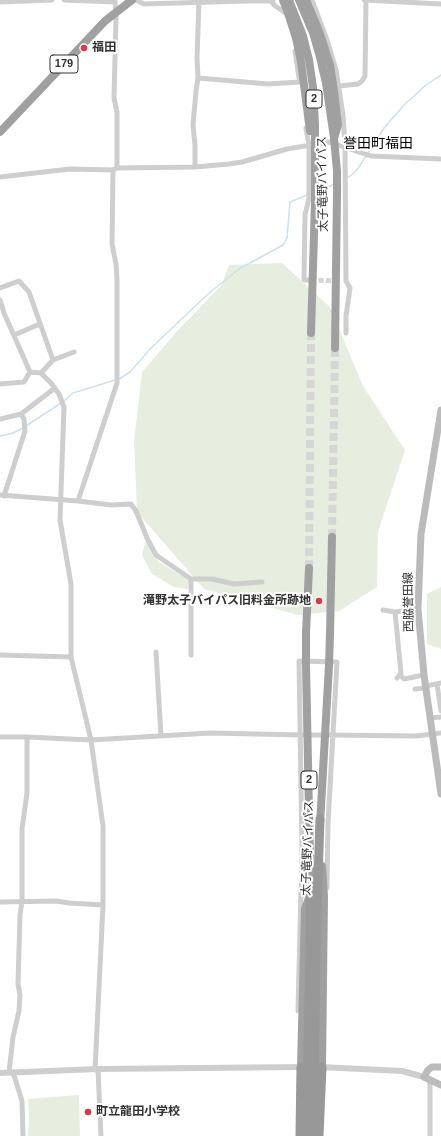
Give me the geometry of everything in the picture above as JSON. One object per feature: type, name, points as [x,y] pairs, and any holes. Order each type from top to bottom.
[{"type":"highway","name":"179","points":[[0,132],[82,44],[115,12],[132,0]]},
{"type":"highway","points":[[283,0],[296,38],[301,62],[315,174]]},
{"type":"highway","name":"太子竜野バイパス","points":[[289,0],[303,36],[309,60],[314,106],[315,201],[311,333]]},
{"type":"highway","name":"太子竜野バイパス","points":[[299,0],[320,57],[330,105],[334,138],[337,170],[335,348]]},
{"type":"highway","points":[[311,1],[330,65],[338,125],[334,138]]},
{"type":"highway","name":"太子竜野バイパス","points":[[306,1136],[314,909],[329,665],[332,537]]},
{"type":"highway","name":"太子竜野バイパス","points":[[308,568],[306,665],[310,895],[314,909],[313,1136]]},
{"type":"highway","points":[[314,909],[322,995],[323,1067],[319,1136]]},
{"type":"highway","points":[[300,1136],[299,1067],[303,995],[314,909]]},
{"type":"main road","name":"西脇誉田線","points":[[441,410],[421,534],[418,609],[424,676],[432,735],[438,760],[441,794]]},
{"type":"main road","points":[[441,1067],[432,1067],[428,1070],[427,1078],[441,1085]]},
{"type":"street","points":[[0,2],[52,0]]},
{"type":"street","points":[[64,0],[115,1],[116,18],[114,98],[117,112],[112,244],[116,264],[117,280],[117,383],[78,501]]},
{"type":"street","points":[[136,0],[137,2],[144,4],[199,1],[272,1],[274,5],[286,12]]},
{"type":"street","points":[[279,0],[286,12],[294,44],[309,146],[309,198],[305,214],[306,280]]},
{"type":"street","points":[[339,86],[358,84],[365,76],[365,0],[441,4]]},
{"type":"street","points":[[195,167],[193,125],[198,78],[197,58],[199,1]]},
{"type":"street","points":[[311,1],[327,40],[339,86],[343,115],[345,147],[343,281],[350,288],[346,316],[346,333]]},
{"type":"street","points":[[198,78],[268,84],[300,82]]},
{"type":"street","points":[[0,177],[70,169],[195,167],[242,162],[287,149],[329,142],[371,156],[441,159]]},
{"type":"street","points":[[0,288],[19,281],[29,292],[53,360]]},
{"type":"street","points":[[0,300],[2,314],[14,335],[30,372]]},
{"type":"street","points":[[14,335],[40,324]]},
{"type":"street","points":[[41,373],[53,360],[74,352]]},
{"type":"street","points":[[30,372],[41,373],[55,388],[64,407],[60,520],[72,584],[71,657],[91,740],[103,826],[103,905],[96,1070],[101,1136]]},
{"type":"street","points":[[0,384],[24,382],[30,372]]},
{"type":"street","points":[[0,419],[21,414],[55,388]]},
{"type":"street","points":[[21,414],[24,419],[25,431],[2,496],[78,501],[111,505],[131,504],[156,555],[191,579],[212,579],[234,584],[262,582]]},
{"type":"street","points":[[191,579],[191,655]]},
{"type":"street","points":[[383,610],[395,612],[418,609]]},
{"type":"street","points":[[395,612],[401,673],[398,676],[404,679],[424,676]]},
{"type":"street","points":[[156,652],[161,736]]},
{"type":"street","points":[[0,655],[71,657]]},
{"type":"street","points":[[296,1136],[299,1067],[302,849],[299,661],[337,662],[331,735],[328,823],[323,1136]]},
{"type":"street","points":[[415,689],[439,684],[441,711]]},
{"type":"street","points":[[430,718],[441,718]]},
{"type":"street","points":[[0,737],[91,740],[210,733],[301,735]]},
{"type":"street","points":[[331,735],[371,736],[441,734]]},
{"type":"street","points":[[311,735],[321,735]]},
{"type":"street","points":[[23,1136],[22,1101],[11,1072],[13,1037],[20,1001],[19,938],[22,901],[22,829],[27,793],[27,737]]},
{"type":"street","points":[[0,902],[56,901],[70,904],[103,905]]},
{"type":"street","points":[[0,1073],[299,1067],[402,1071],[427,1078],[430,1136]]},
{"type":"shaded area","points":[[282,263],[330,307],[363,386],[405,450],[378,532],[377,587],[339,611],[298,615],[204,589],[137,512],[134,441],[142,372],[179,329],[221,286],[229,265]]},
{"type":"shaded area","points":[[146,540],[159,562],[189,580],[188,589],[174,587],[152,574],[142,555]]},
{"type":"shaded area","points":[[441,587],[441,649],[427,644],[427,594]]},
{"type":"shaded area","points":[[79,1095],[80,1136],[28,1136],[28,1099]]},
{"type":"waterway","points":[[347,178],[359,167],[384,128],[405,104],[426,85],[441,75]]},
{"type":"waterway","points":[[318,191],[335,184]]},
{"type":"waterway","points":[[119,379],[130,372],[151,348],[208,294],[239,269],[283,245],[287,238],[290,202],[307,195]]},
{"type":"waterway","points":[[64,401],[73,393],[115,380]]},
{"type":"waterway","points":[[26,426],[61,403]]},
{"type":"waterway","points":[[0,436],[13,433],[23,428]]},
{"type":"tunnel","points":[[311,280],[340,281]]},
{"type":"tunnel","points":[[309,568],[311,333]]},
{"type":"tunnel","points":[[332,537],[335,348]]},
{"type":"place","name":"福田","points":[[84,48]]},
{"type":"place","name":"滝野太子バイパス旧料金所跡地","points":[[319,601]]},
{"type":"place","name":"町立龍田小学校","points":[[88,1112]]},
{"type":"district","name":"誉田町福田","points":[[378,144]]}]
